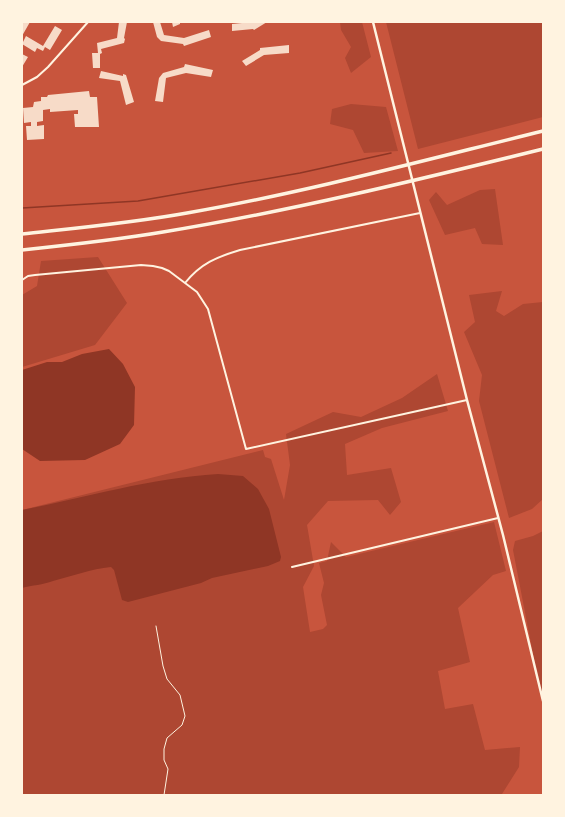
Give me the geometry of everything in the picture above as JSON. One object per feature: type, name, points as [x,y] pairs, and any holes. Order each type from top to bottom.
[{"type":"highway","points":[[22,234],[128,222],[193,212],[311,188],[543,131]]},
{"type":"highway","points":[[22,250],[189,228],[401,184],[543,149]]},
{"type":"street","points":[[22,85],[37,77],[48,67],[88,22]]},
{"type":"street","points":[[373,22],[543,701]]},
{"type":"street","points":[[185,283],[198,269],[220,257],[240,250],[420,212]]},
{"type":"street","points":[[22,280],[28,276],[35,275],[141,265],[162,268],[185,283],[196,292],[208,308],[246,449],[467,400]]},
{"type":"street","points":[[292,567],[498,518]]},
{"type":"path","points":[[156,626],[163,666],[167,679],[180,695],[185,716],[182,725],[167,738],[164,749],[164,760],[168,769],[164,795]]},
{"type":"shaded area","points":[[340,22],[362,22],[371,57],[351,73],[345,58],[351,47],[341,30]]},
{"type":"shaded area","points":[[386,22],[543,22],[543,117],[418,149]]},
{"type":"shaded area","points":[[351,104],[386,107],[398,151],[364,153],[353,130],[330,124],[332,109]]},
{"type":"shaded area","points":[[495,189],[503,245],[482,244],[475,228],[445,235],[429,200],[436,192],[447,205],[480,190]]},
{"type":"shaded area","points":[[98,257],[127,303],[95,345],[22,367],[22,295],[37,286],[41,261]]},
{"type":"shaded area","points":[[502,291],[496,311],[504,316],[523,304],[543,302],[543,499],[532,509],[509,518],[479,401],[482,375],[464,332],[475,322],[469,295]]},
{"type":"shaded area","points":[[109,349],[123,364],[135,387],[134,425],[120,444],[85,460],[40,461],[22,449],[22,370],[47,362],[62,362],[82,354]]},
{"type":"shaded area","points":[[437,374],[448,411],[382,428],[345,444],[347,475],[391,468],[401,502],[390,515],[378,500],[328,501],[307,525],[314,566],[303,587],[310,632],[323,629],[327,625],[321,595],[324,583],[319,563],[327,561],[331,542],[346,557],[494,522],[506,571],[493,575],[458,608],[470,662],[438,671],[445,709],[473,704],[485,750],[520,747],[519,767],[502,794],[503,795],[22,795],[22,510],[263,450],[265,457],[271,459],[284,500],[290,465],[286,434],[333,412],[361,417],[402,398]]},
{"type":"shaded area","points":[[218,474],[243,476],[258,489],[269,509],[281,557],[280,561],[268,566],[212,578],[201,583],[128,602],[122,600],[114,570],[111,567],[22,588],[22,510],[168,479]]},
{"type":"shaded area","points":[[543,531],[543,701],[513,550],[515,541],[533,536]]},
{"type":"building","points":[[22,22],[30,22],[22,36]]},
{"type":"building","points":[[119,22],[127,22],[124,43],[101,49],[102,53],[100,54],[100,68],[93,68],[92,53],[98,53],[97,43],[117,38]]},
{"type":"building","points":[[153,22],[160,22],[164,35],[184,38],[209,30],[211,37],[184,46],[183,44],[161,41],[157,37]]},
{"type":"building","points":[[172,22],[180,22],[180,24],[173,27]]},
{"type":"building","points":[[267,22],[254,30],[232,31],[232,24]]},
{"type":"building","points":[[55,26],[62,30],[50,50],[45,47],[43,51],[37,48],[35,52],[22,44],[26,36],[43,46]]},
{"type":"building","points":[[289,45],[289,53],[264,55],[246,66],[242,61],[260,50],[260,48]]},
{"type":"building","points":[[22,54],[28,57],[22,67]]},
{"type":"building","points":[[185,64],[213,70],[211,77],[186,73],[166,78],[163,102],[155,101],[159,78],[163,73],[184,67]]},
{"type":"building","points":[[101,71],[123,76],[123,74],[126,75],[134,102],[126,105],[120,81],[99,78]]},
{"type":"building","points":[[89,91],[90,97],[97,97],[99,127],[75,127],[74,114],[78,114],[78,110],[50,112],[50,109],[43,110],[43,121],[37,122],[37,126],[44,125],[44,139],[27,140],[26,126],[31,126],[31,122],[24,123],[23,108],[33,107],[34,102],[41,101],[41,97],[47,97],[48,95]]},
{"type":"waterway","points":[[22,208],[138,201],[300,173],[391,153]]}]
